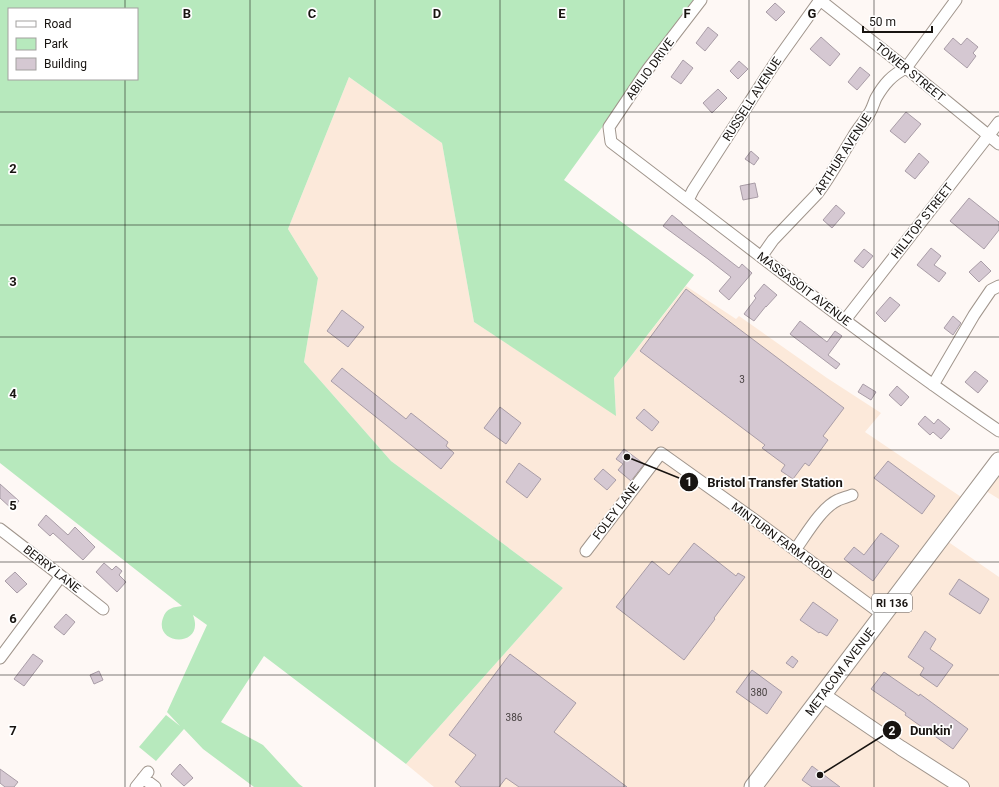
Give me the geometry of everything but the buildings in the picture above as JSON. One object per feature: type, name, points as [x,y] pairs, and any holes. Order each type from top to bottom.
[{"type":"main road","name":"METACOM AVENUE","points":[[753,787],[999,461]]},
{"type":"street","name":"ABILIO DRIVE","points":[[611,142],[609,127],[648,69],[701,0]]},
{"type":"street","points":[[906,68],[956,0]]},
{"type":"street","name":"TOWER STREET","points":[[823,1],[999,144]]},
{"type":"street","name":"RUSSELL AVENUE","points":[[688,200],[692,190],[771,70],[823,1]]},
{"type":"street","name":"ARTHUR AVENUE","points":[[761,257],[773,240],[823,187],[889,78],[906,68]]},
{"type":"street","name":"HILLTOP STREET","points":[[845,320],[999,122]]},
{"type":"street","name":"MASSASOIT AVENUE","points":[[611,142],[845,320],[933,385],[999,431]]},
{"type":"street","points":[[933,385],[974,315],[991,290],[999,286]]},
{"type":"street","name":"MINTURN FARM ROAD","points":[[661,452],[883,615]]},
{"type":"street","name":"FOLEY LANE","points":[[586,551],[661,452]]},
{"type":"street","points":[[795,550],[824,511],[836,501],[852,495]]},
{"type":"street","name":"BERRY LANE","points":[[0,529],[103,609]]},
{"type":"street","points":[[0,658],[62,576]]},
{"type":"street","points":[[823,695],[962,787]]},
{"type":"street","points":[[136,787],[145,775],[155,787]]},
{"type":"shaded area","points":[[349,77],[442,143],[474,322],[616,415],[614,378],[686,286],[736,319],[739,316],[827,378],[881,413],[865,432],[973,505],[947,541],[999,577],[999,787],[434,787],[406,764],[563,588],[391,461],[304,362],[318,278],[288,229]]},
{"type":"shaded area","points":[[999,472],[999,499],[986,491]]},
{"type":"green space","points":[[0,0],[694,0],[564,180],[694,275],[614,378],[616,416],[474,322],[442,143],[349,77],[288,229],[318,278],[304,362],[391,461],[563,588],[406,764],[264,656],[221,722],[263,745],[303,787],[254,787],[203,749],[184,729],[156,761],[139,747],[166,715],[180,726],[167,712],[207,625],[193,615],[195,626],[192,633],[187,638],[172,638],[165,634],[162,627],[164,615],[171,609],[182,606],[0,463]]},
{"type":"place","name":"Bristol Transfer Station","points":[[627,457]]},
{"type":"place","name":"Dunkin'","points":[[820,775]]}]
